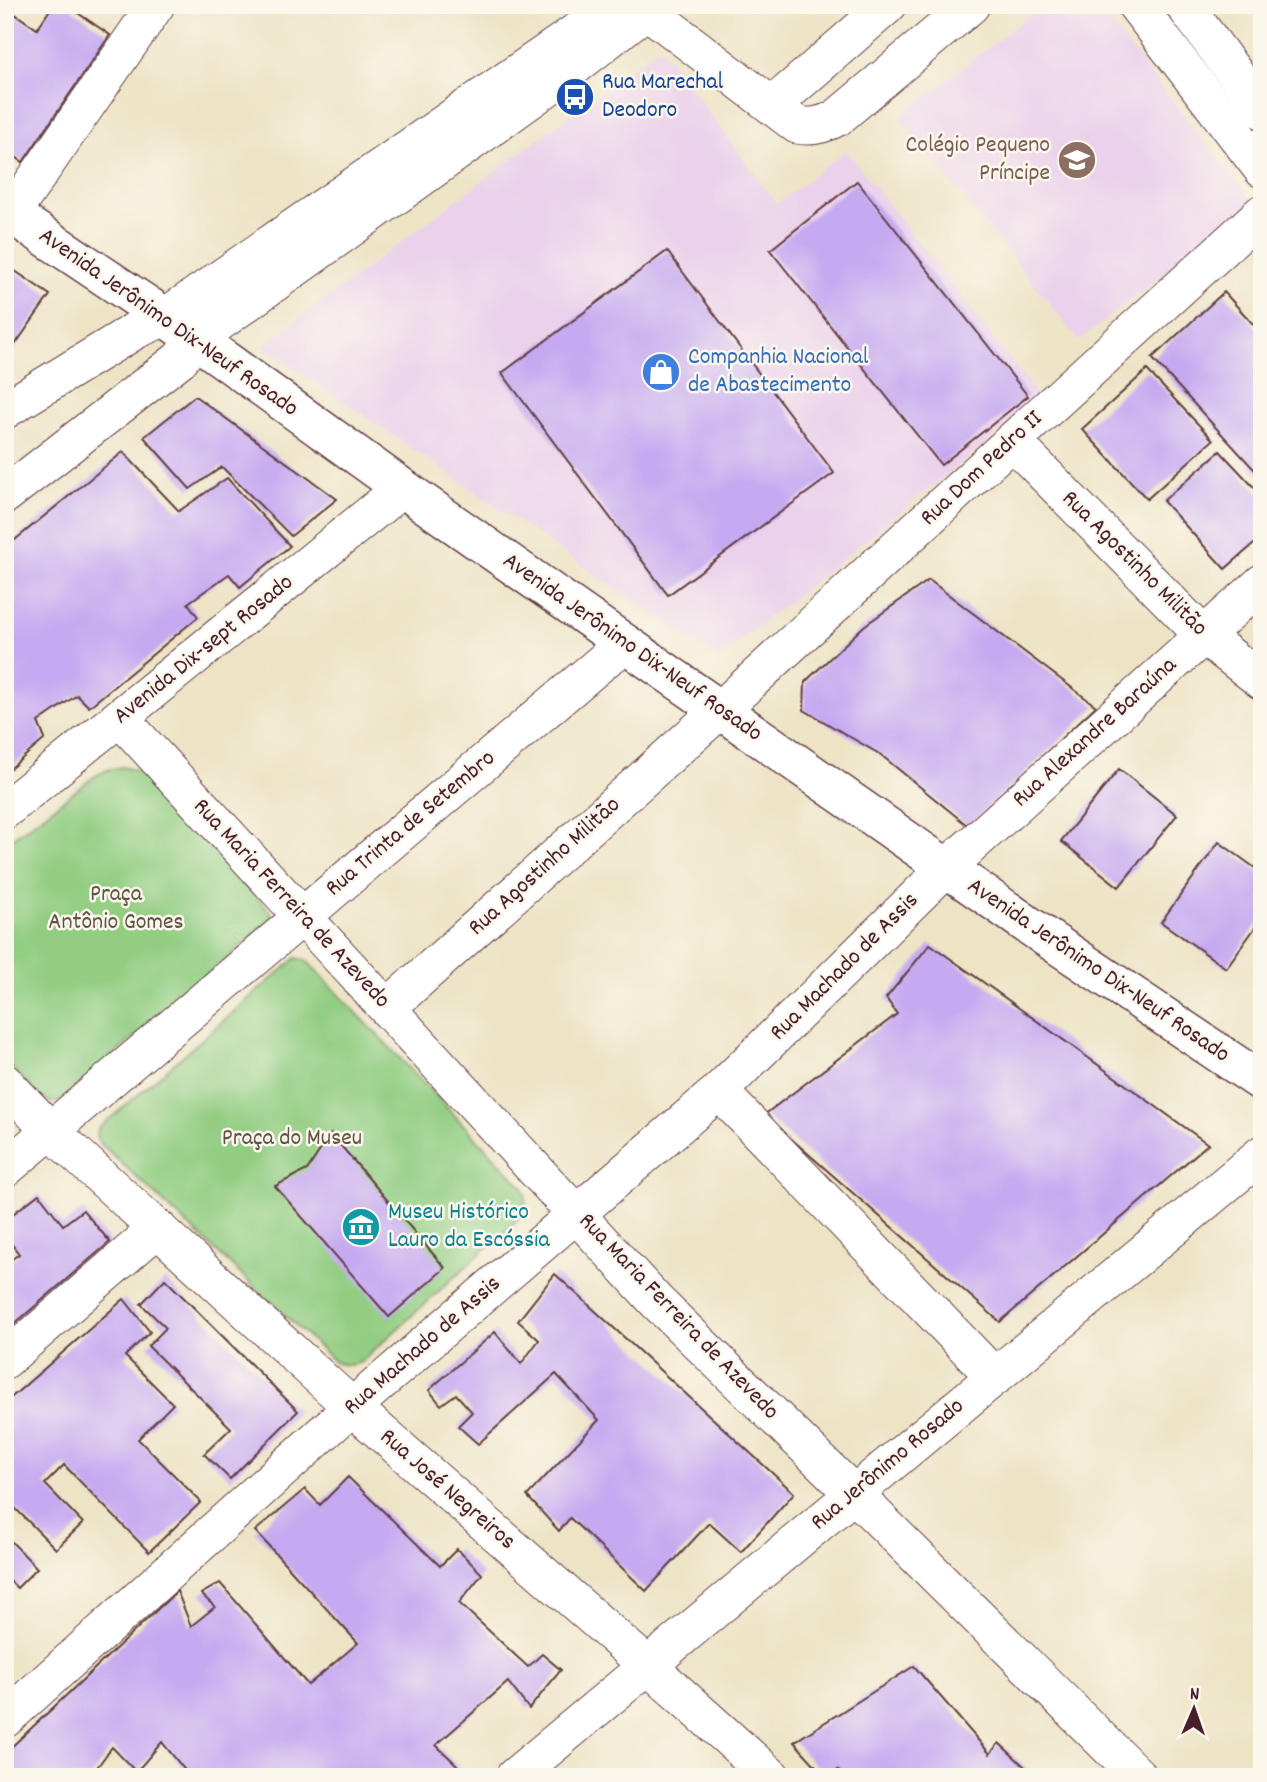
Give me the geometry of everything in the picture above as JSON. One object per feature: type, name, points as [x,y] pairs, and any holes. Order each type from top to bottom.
[{"type":"main road","name":"Avenida Jerônimo Dix-Neuf Rosado","points":[[7,221],[392,495],[938,876],[1044,936],[1262,1082]]},
{"type":"main road","name":"Avenida Jerônimo Dix-Neuf Rosado","points":[[938,876],[1030,955],[1262,1110]]},
{"type":"street","points":[[7,221],[156,5]]},
{"type":"street","points":[[773,105],[888,5]]},
{"type":"street","points":[[639,7],[797,125],[807,127],[838,117],[971,5]]},
{"type":"street","points":[[1136,5],[1262,169]]},
{"type":"street","points":[[1184,5],[1262,110]]},
{"type":"street","points":[[5,410],[150,323],[639,7]]},
{"type":"street","points":[[5,495],[187,349],[555,82],[639,7]]},
{"type":"street","name":"Rua Dom Pedro II","points":[[712,718],[1262,213]]},
{"type":"street","name":"Rua Agostinho Militão","points":[[1012,441],[1203,635],[1262,681]]},
{"type":"street","name":"Avenida Dix-sept Rosado","points":[[5,810],[392,495]]},
{"type":"street","name":"Rua Alexandre Baraúna","points":[[938,876],[1262,583]]},
{"type":"street","name":"Rua Trinta de Setembro","points":[[5,1169],[616,651]]},
{"type":"street","name":"Rua Maria Ferreira de Azevedo","points":[[120,718],[656,1301],[854,1493],[1139,1777]]},
{"type":"street","name":"Rua Agostinho Militão","points":[[387,1008],[712,718]]},
{"type":"street","name":"Rua Machado de Assis","points":[[5,1718],[352,1407],[719,1091],[938,876]]},
{"type":"street","name":"Rua José Negreiros","points":[[5,1083],[51,1131],[352,1407],[772,1777]]},
{"type":"street","points":[[719,1091],[995,1377]]},
{"type":"street","name":"Rua Jerônimo Rosado","points":[[514,1777],[1262,1154]]},
{"type":"street","points":[[5,1360],[158,1228]]},
{"type":"shaded area","name":"Colégio Pequeno Príncipe","points":[[1042,5],[1096,5],[1254,203],[1079,341],[900,117]]},
{"type":"shaded area","name":"Companhia Nacional de Abastecimento","points":[[660,47],[777,204],[846,150],[1041,399],[718,659],[263,346]]},
{"type":"green space","name":"Praça Antônio Gomes","points":[[122,767],[138,771],[270,911],[272,919],[59,1102],[49,1102],[39,1096],[5,1061],[5,844],[95,776]]},
{"type":"green space","name":"Praça do Museu","points":[[296,958],[307,961],[523,1187],[526,1196],[518,1219],[361,1362],[352,1365],[335,1362],[96,1137],[98,1129]]},
{"type":"building","points":[[53,5],[66,5],[110,35],[23,162],[5,150],[5,7],[37,29]]},
{"type":"building","points":[[857,181],[1028,396],[941,465],[770,250]]},
{"type":"building","points":[[667,251],[834,473],[668,595],[502,373]]},
{"type":"building","points":[[5,264],[50,295],[5,359]]},
{"type":"building","points":[[1224,292],[1262,334],[1262,478],[1152,358]]},
{"type":"building","points":[[1147,370],[1213,440],[1147,499],[1082,429]]},
{"type":"building","points":[[195,396],[337,499],[291,536],[222,467],[190,489],[144,437]]},
{"type":"building","points":[[1220,451],[1262,496],[1262,537],[1225,569],[1163,501]]},
{"type":"building","points":[[123,452],[179,511],[227,478],[290,546],[240,587],[229,574],[188,603],[198,617],[89,707],[77,695],[38,722],[45,739],[5,773],[5,548]]},
{"type":"building","points":[[929,580],[1096,706],[968,826],[881,755],[804,710],[805,682],[864,626]]},
{"type":"building","points":[[1119,769],[1177,815],[1119,887],[1061,841]]},
{"type":"building","points":[[1219,842],[1262,873],[1262,918],[1226,968],[1161,922]]},
{"type":"building","points":[[930,944],[1208,1144],[1000,1322],[764,1115],[897,1014],[886,998]]},
{"type":"building","name":"Museu Histórico Lauro da Escóssia","points":[[331,1134],[445,1268],[389,1317],[275,1186],[307,1170]]},
{"type":"building","points":[[39,1194],[63,1225],[83,1210],[110,1242],[5,1332],[5,1264],[19,1254],[5,1235],[5,1220]]},
{"type":"building","points":[[555,1274],[794,1493],[741,1552],[709,1523],[646,1591],[570,1518],[559,1531],[527,1496],[599,1420],[556,1374],[478,1444],[458,1426],[472,1412],[456,1394],[441,1405],[429,1390],[495,1332],[521,1364],[539,1340],[518,1321]]},
{"type":"building","points":[[165,1279],[298,1411],[230,1479],[204,1454],[231,1428],[148,1346],[166,1328],[141,1304]]},
{"type":"building","points":[[124,1299],[150,1332],[125,1356],[173,1404],[138,1439],[201,1502],[149,1552],[64,1465],[45,1484],[83,1523],[56,1549],[5,1498],[5,1403]]},
{"type":"building","points":[[348,1477],[440,1566],[457,1549],[482,1574],[459,1603],[528,1667],[542,1654],[561,1670],[529,1709],[508,1682],[436,1745],[458,1766],[445,1777],[186,1777],[188,1774],[162,1742],[136,1772],[112,1747],[90,1777],[5,1777],[5,1753],[177,1591],[191,1626],[215,1607],[201,1594],[220,1583],[308,1685],[358,1643],[255,1531],[305,1489],[320,1505]]},
{"type":"building","points":[[5,1535],[37,1568],[17,1588],[5,1576]]},
{"type":"building","points":[[914,1666],[990,1754],[999,1743],[1036,1777],[843,1777],[838,1770],[833,1777],[826,1777],[794,1742]]},
{"type":"place","name":"Rua Marechal Deodoro","points":[[575,97]]},
{"type":"place","name":"Colégio Pequeno Príncipe","points":[[1077,160]]},
{"type":"place","name":"Companhia Nacional de Abastecimento","points":[[661,372]]},
{"type":"place","name":"Museu Histórico Lauro da Escóssia","points":[[361,1227]]}]
